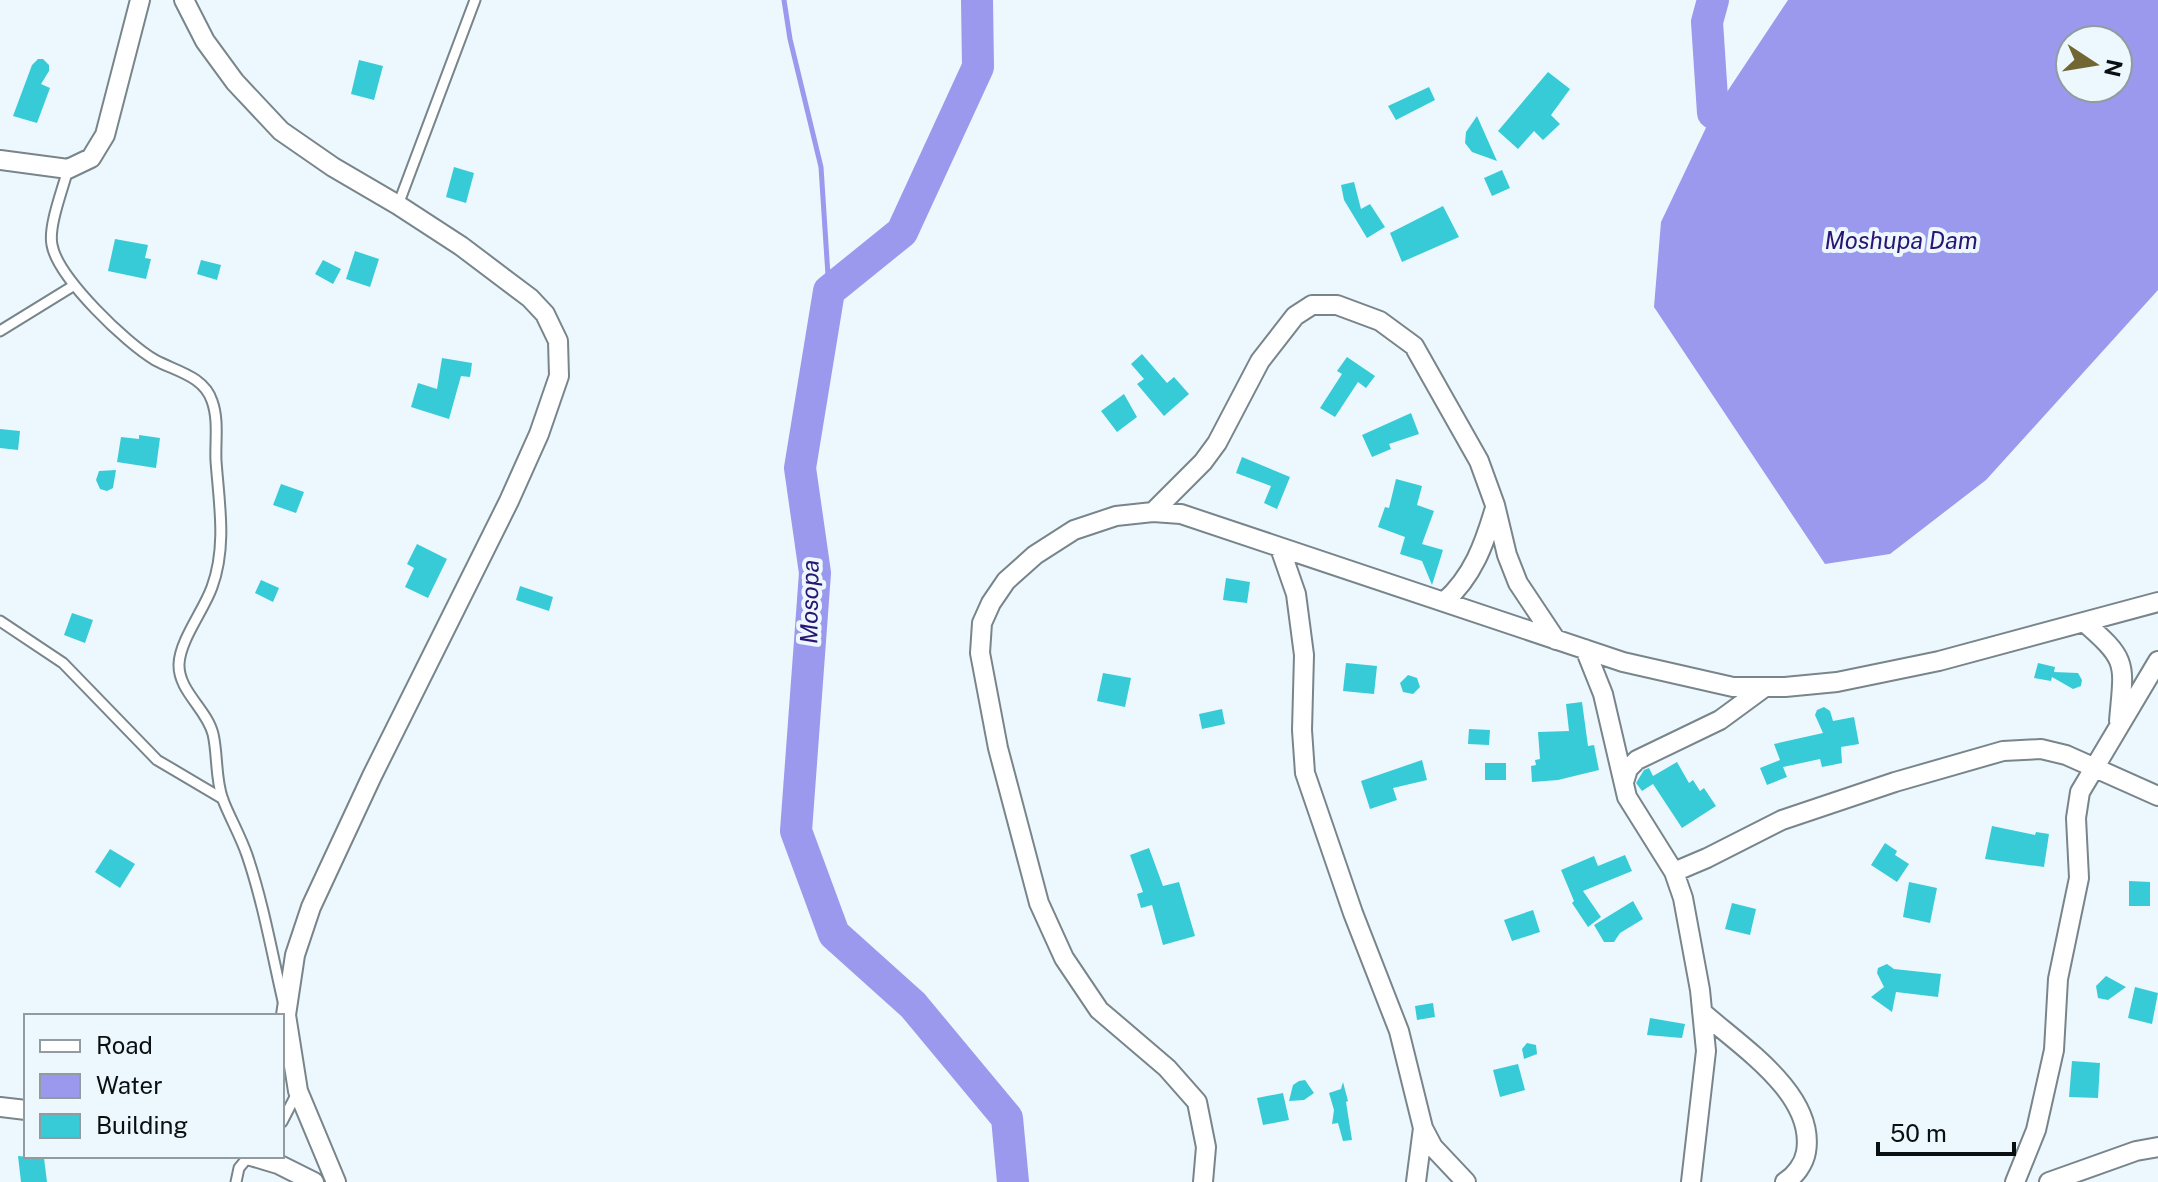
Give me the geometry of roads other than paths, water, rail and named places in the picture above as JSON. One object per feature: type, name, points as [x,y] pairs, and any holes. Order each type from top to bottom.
[{"type":"street","points":[[0,160],[68,169],[91,158],[105,135],[140,0]]},
{"type":"street","points":[[184,0],[205,41],[235,82],[281,131],[461,246],[530,298],[545,314],[558,341],[559,376],[539,434],[509,501],[372,776],[311,907],[295,955],[286,1015],[298,1091],[336,1182]]},
{"type":"street","points":[[1153,512],[1203,462],[1229,423],[1260,361],[1295,316],[1312,305],[1337,305],[1380,321],[1414,346],[1479,461],[1518,583],[1556,640]]},
{"type":"street","points":[[1444,602],[1461,587],[1478,559],[1495,505]]},
{"type":"street","points":[[1203,1182],[1206,1147],[1197,1102],[1167,1068],[1099,1010],[1064,958],[1039,903],[998,748],[980,653],[982,623],[1006,581],[1035,555],[1074,530],[1116,516],[1153,512],[1181,514],[1623,662],[1733,687],[1837,682],[1939,661],[2158,602]]},
{"type":"street","points":[[1280,548],[1296,594],[1304,655],[1302,730],[1305,773],[1353,913],[1399,1031],[1423,1128],[1433,1147],[1466,1182]]},
{"type":"street","points":[[2084,622],[2110,644],[2120,658],[2123,676],[2119,723]]},
{"type":"street","points":[[1585,649],[1603,694],[1627,797],[1674,872],[1683,898],[1706,1051],[1691,1182]]},
{"type":"street","points":[[2015,1182],[2036,1130],[2052,1065],[2058,979],[2079,878],[2076,818],[2080,792],[2092,767],[2158,661]]},
{"type":"street","points":[[1624,782],[1628,769],[1637,760],[1720,720],[1765,687]]},
{"type":"street","points":[[1674,872],[1782,820],[1895,782],[2003,751],[2041,749],[2066,755],[2158,796]]},
{"type":"street","points":[[1702,1012],[1783,1084],[1803,1115],[1808,1140],[1805,1160],[1785,1182]]},
{"type":"street","points":[[0,1107],[24,1110]]},
{"type":"street","points":[[1416,1182],[1423,1128]]},
{"type":"street","points":[[2049,1182],[2110,1159],[2158,1147]]},
{"type":"street","points":[[257,1158],[278,1164],[314,1182]]},
{"type":"lane","points":[[398,205],[475,0]]},
{"type":"lane","points":[[68,169],[52,229],[51,245],[73,286],[139,350],[197,380],[212,399],[222,531],[219,557],[214,583],[183,647],[179,665],[182,681],[208,720],[213,735],[223,799],[255,881],[286,1015]]},
{"type":"lane","points":[[0,331],[73,286]]},
{"type":"lane","points":[[0,621],[63,663],[157,760],[223,799]]},
{"type":"lane","points":[[284,1118],[298,1091]]},
{"type":"lane","points":[[236,1182],[239,1168],[248,1158]]},
{"type":"water","name":"Moshupa Dam","points":[[1788,0],[2158,0],[2158,290],[1986,480],[1890,554],[1825,564],[1654,307],[1661,222],[1713,113]]},
{"type":"waterway","points":[[784,0],[790,39],[821,167],[829,291]]},
{"type":"waterway","name":"Mosopa","points":[[977,0],[978,67],[902,232],[829,291],[800,468],[815,573],[796,831],[834,934],[913,1005],[1007,1118],[1013,1182]]},
{"type":"waterway","name":"Mosopa","points":[[1713,0],[1707,22],[1713,113],[1754,123]]}]
